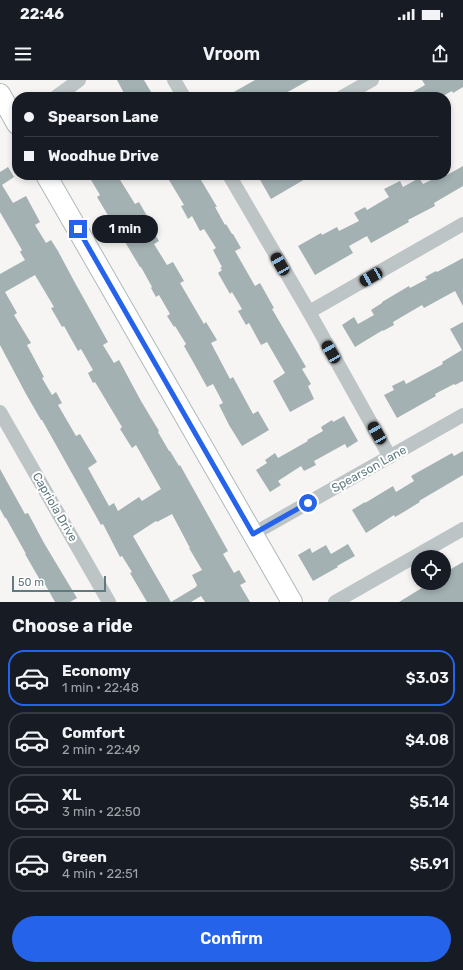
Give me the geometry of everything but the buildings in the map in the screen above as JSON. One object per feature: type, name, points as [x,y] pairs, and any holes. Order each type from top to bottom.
[{"type":"street","points":[[63,92],[79,80]]},
{"type":"street","points":[[174,80],[181,92]]},
{"type":"street","points":[[351,92],[372,80]]},
{"type":"street","points":[[0,94],[12,114]]},
{"type":"street","points":[[49,180],[292,602]]},
{"type":"street","points":[[232,180],[390,457]]},
{"type":"street","points":[[308,312],[463,224]]},
{"type":"street","name":"Capriola Drive","points":[[0,412],[110,602]]},
{"type":"street","name":"Spearson Lane","points":[[253,534],[463,415]]},
{"type":"street","points":[[335,602],[463,529]]},
{"type":"route","points":[[78,229],[253,534],[308,503]]}]
